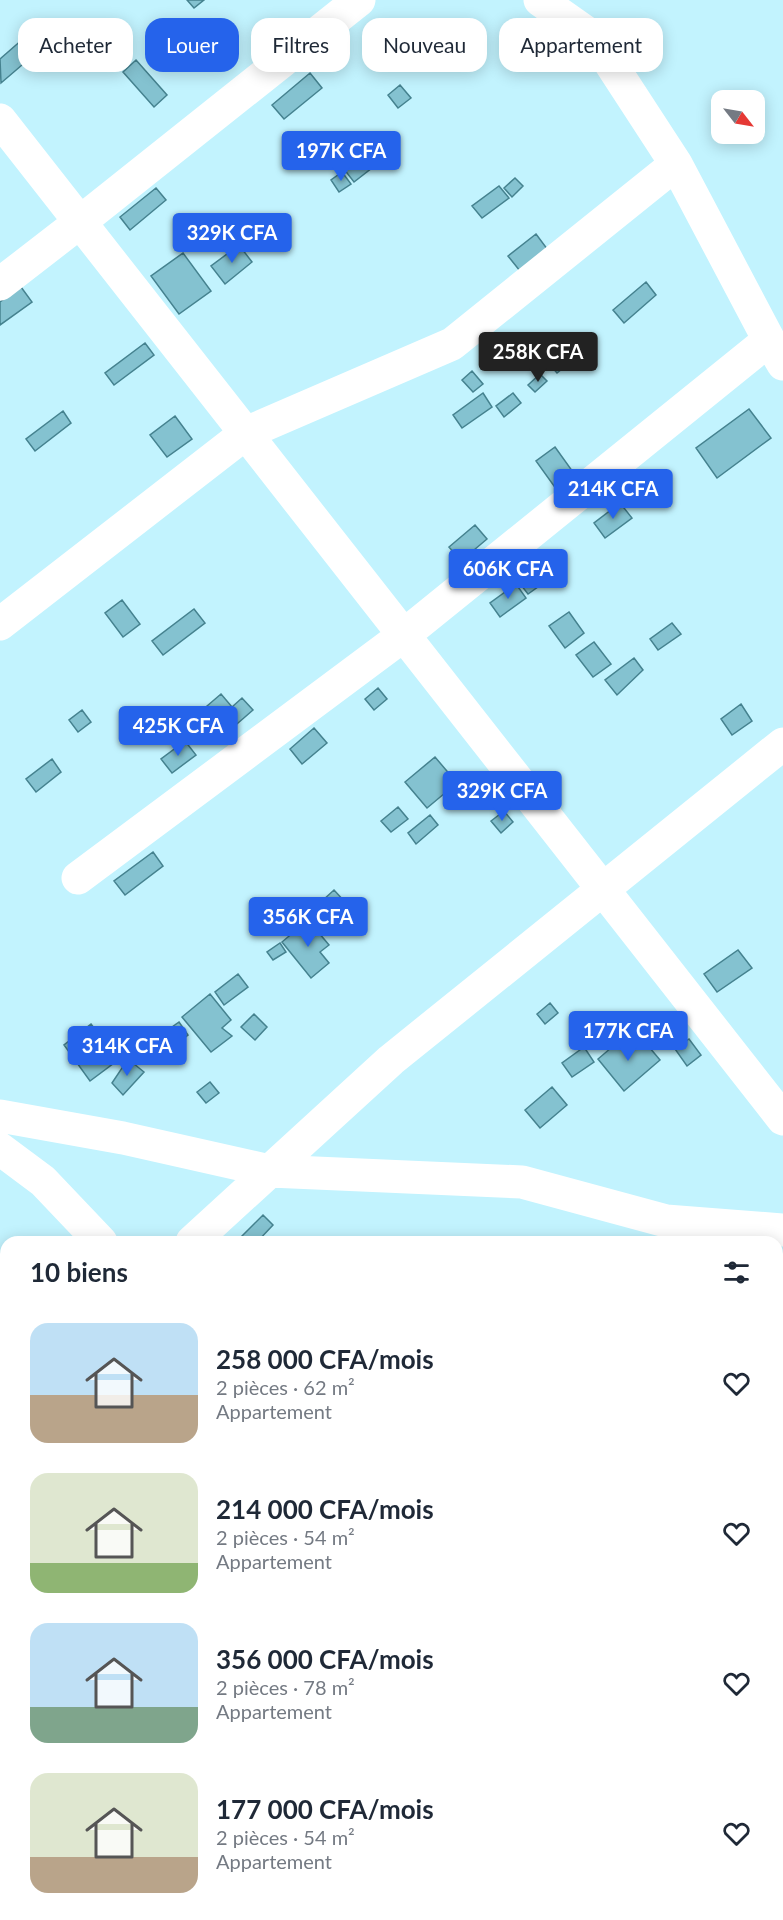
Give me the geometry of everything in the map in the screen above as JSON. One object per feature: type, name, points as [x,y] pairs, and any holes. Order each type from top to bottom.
[{"type":"street","points":[[0,284],[359,0]]},
{"type":"street","points":[[78,878],[404,635],[776,352],[676,164],[594,38],[540,0]]},
{"type":"street","points":[[0,120],[603,889],[778,1104]]},
{"type":"street","points":[[0,624],[246,433],[452,344],[676,164]]},
{"type":"street","points":[[199,1236],[390,1060],[783,744]]},
{"type":"street","points":[[0,1116],[123,1138],[270,1171],[522,1182],[666,1221],[783,1230]]},
{"type":"street","points":[[0,1149],[43,1181],[95,1236]]},
{"type":"building","points":[[187,0],[204,0],[194,8]]},
{"type":"building","points":[[18,43],[18,68],[1,83],[0,59]]},
{"type":"building","points":[[136,60],[167,95],[154,107],[123,72],[133,72],[133,63]]},
{"type":"building","points":[[310,73],[322,88],[284,119],[272,105]]},
{"type":"building","points":[[400,85],[411,98],[398,108],[388,95]]},
{"type":"building","points":[[364,146],[377,164],[354,182],[340,164]]},
{"type":"building","points":[[342,172],[351,184],[339,192],[331,180]]},
{"type":"building","points":[[515,178],[523,186],[512,197],[504,188]]},
{"type":"building","points":[[499,186],[509,198],[482,218],[472,206]]},
{"type":"building","points":[[156,188],[166,200],[130,230],[120,217]]},
{"type":"building","points":[[536,234],[548,250],[520,271],[508,256]]},
{"type":"building","points":[[239,245],[252,262],[225,284],[211,266]]},
{"type":"building","points":[[183,253],[211,291],[179,314],[151,276]]},
{"type":"building","points":[[646,282],[656,295],[624,323],[613,310]]},
{"type":"building","points":[[21,287],[32,302],[0,325],[0,302]]},
{"type":"building","points":[[572,336],[584,351],[557,373],[545,359]]},
{"type":"building","points":[[145,343],[154,355],[114,385],[105,373]]},
{"type":"building","points":[[472,371],[483,384],[473,392],[462,380]]},
{"type":"building","points":[[540,374],[547,381],[535,392],[528,385]]},
{"type":"building","points":[[483,393],[492,407],[462,428],[453,415]]},
{"type":"building","points":[[513,393],[521,403],[504,417],[496,406]]},
{"type":"building","points":[[749,409],[771,438],[717,478],[696,448]]},
{"type":"building","points":[[63,411],[71,423],[35,451],[26,439]]},
{"type":"building","points":[[175,416],[192,439],[167,457],[150,435]]},
{"type":"building","points":[[555,447],[573,472],[554,486],[536,461]]},
{"type":"building","points":[[620,503],[632,518],[605,538],[594,523]]},
{"type":"building","points":[[475,525],[487,539],[461,561],[449,547]]},
{"type":"building","points":[[545,559],[556,574],[528,594],[517,580]]},
{"type":"building","points":[[516,584],[526,598],[500,617],[490,603]]},
{"type":"building","points":[[122,600],[140,624],[123,637],[105,613]]},
{"type":"building","points":[[194,609],[205,623],[163,655],[152,641]]},
{"type":"building","points":[[569,612],[584,633],[565,648],[549,626]]},
{"type":"building","points":[[672,623],[681,634],[658,650],[650,639]]},
{"type":"building","points":[[594,642],[611,664],[593,677],[576,655]]},
{"type":"building","points":[[634,658],[643,670],[617,695],[605,680]]},
{"type":"building","points":[[378,688],[387,699],[374,710],[365,699]]},
{"type":"building","points":[[221,694],[232,707],[242,698],[253,710],[215,743],[193,718]]},
{"type":"building","points":[[741,704],[752,721],[732,735],[721,719]]},
{"type":"building","points":[[82,710],[91,722],[78,732],[69,720]]},
{"type":"building","points":[[314,728],[327,743],[302,764],[290,749]]},
{"type":"building","points":[[185,741],[196,755],[172,773],[161,759]]},
{"type":"building","points":[[435,757],[457,783],[427,808],[405,782]]},
{"type":"building","points":[[52,759],[61,772],[36,792],[26,779]]},
{"type":"building","points":[[398,807],[408,819],[391,832],[381,821]]},
{"type":"building","points":[[504,811],[513,822],[501,833],[491,821]]},
{"type":"building","points":[[430,815],[438,825],[416,844],[408,833]]},
{"type":"building","points":[[153,852],[163,866],[125,895],[114,881]]},
{"type":"building","points":[[334,890],[345,902],[322,924],[311,911]]},
{"type":"building","points":[[308,920],[329,945],[320,952],[329,963],[311,978],[282,942]]},
{"type":"building","points":[[280,943],[286,952],[273,960],[267,952]]},
{"type":"building","points":[[738,950],[752,968],[717,992],[704,974]]},
{"type":"building","points":[[238,974],[248,987],[224,1005],[215,992]]},
{"type":"building","points":[[210,994],[231,1020],[222,1028],[232,1036],[211,1052],[182,1017]]},
{"type":"building","points":[[550,1003],[558,1013],[545,1024],[537,1014]]},
{"type":"building","points":[[254,1014],[267,1027],[255,1040],[241,1027]]},
{"type":"building","points":[[179,1022],[188,1035],[163,1054],[154,1040]]},
{"type":"building","points":[[91,1024],[118,1060],[90,1081],[64,1045]]},
{"type":"building","points":[[625,1036],[635,1048],[644,1041],[660,1060],[624,1091],[598,1059]]},
{"type":"building","points":[[689,1039],[701,1055],[687,1066],[675,1049]]},
{"type":"building","points":[[584,1047],[594,1062],[572,1077],[562,1063]]},
{"type":"building","points":[[128,1059],[144,1072],[123,1095],[112,1083]]},
{"type":"building","points":[[210,1082],[219,1093],[206,1103],[197,1092]]},
{"type":"building","points":[[552,1087],[567,1105],[540,1128],[525,1110]]},
{"type":"building","points":[[263,1215],[273,1225],[263,1236],[242,1236]]}]
